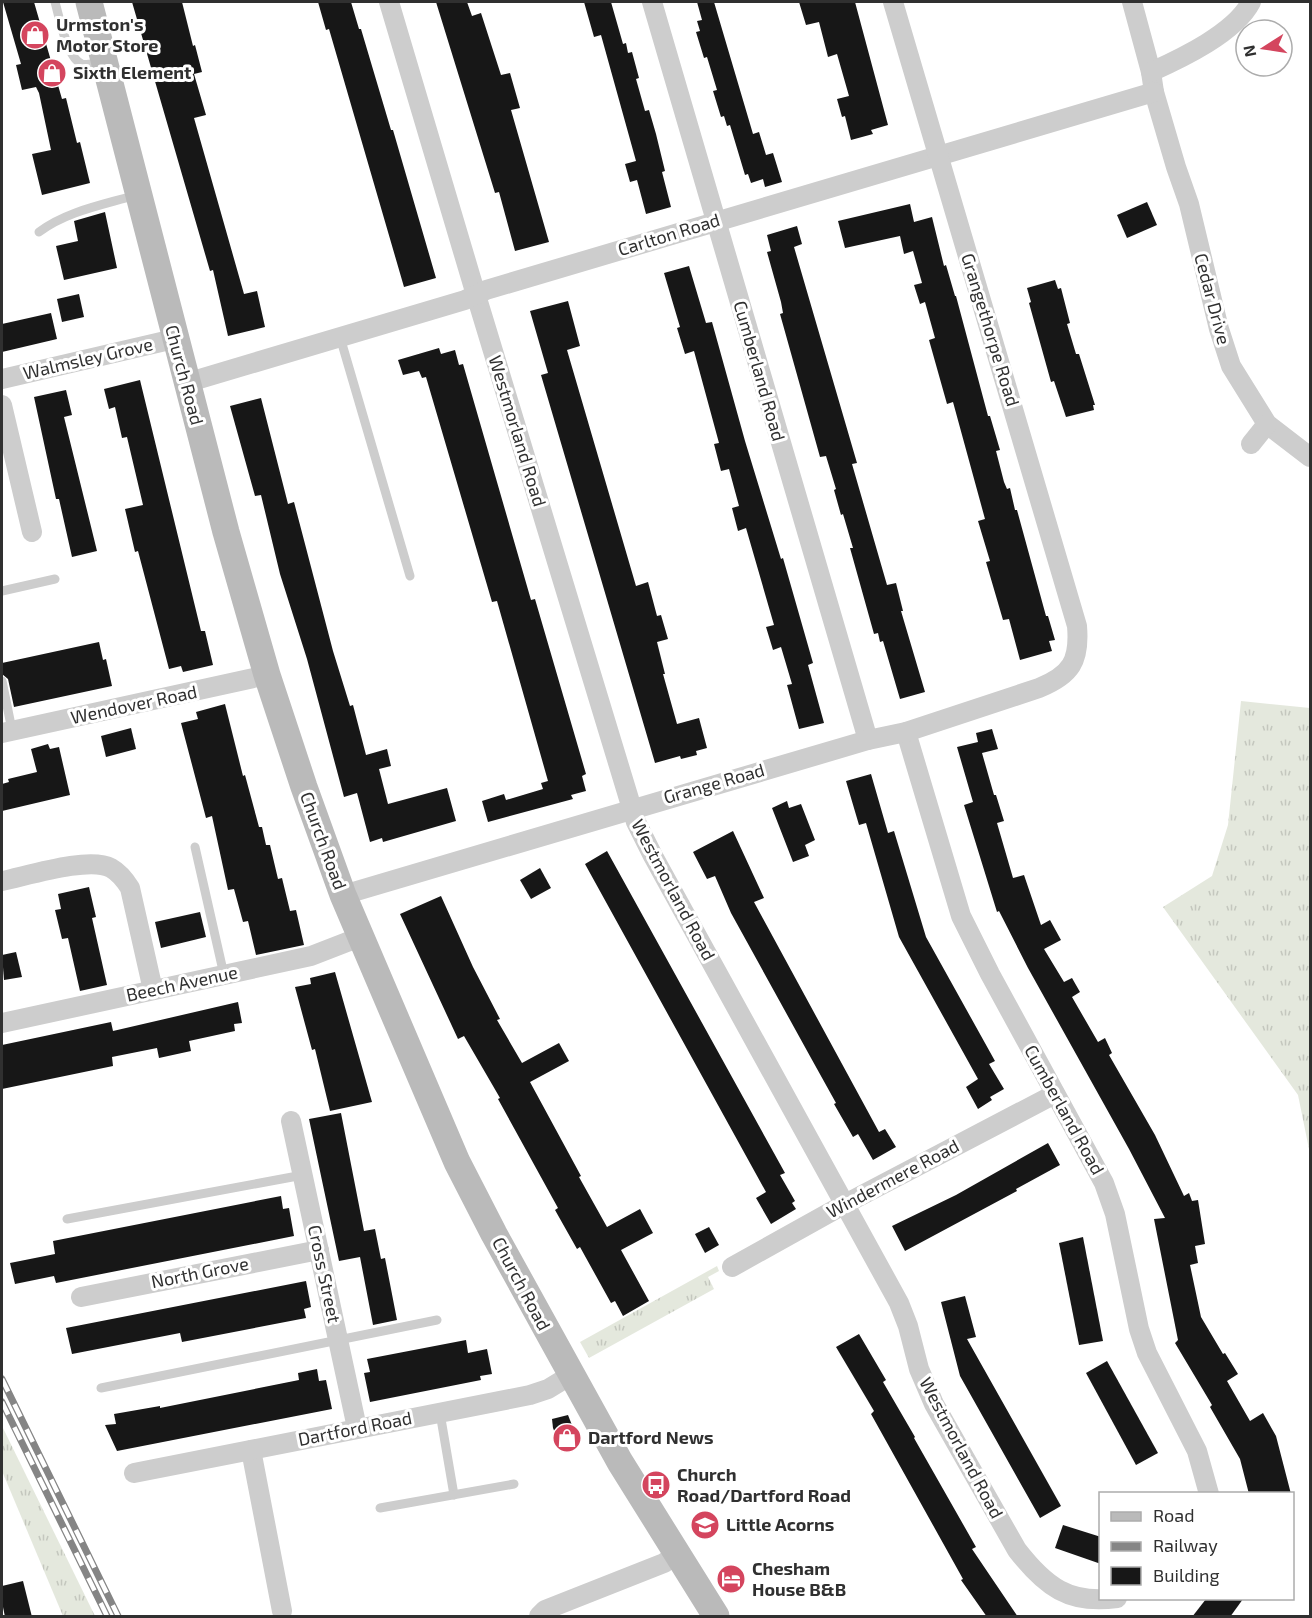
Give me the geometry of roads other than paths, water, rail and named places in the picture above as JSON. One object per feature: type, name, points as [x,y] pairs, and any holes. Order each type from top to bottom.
[{"type":"main road","name":"Church Road","points":[[89,2],[174,339],[267,675],[343,895],[457,1162],[620,1462],[717,1617]]},
{"type":"street","name":"Westmorland Road","points":[[389,2],[631,809],[653,856],[899,1304],[908,1326],[919,1369],[934,1404],[1017,1550],[1049,1585],[1071,1596],[1099,1600]]},
{"type":"street","name":"Cumberland Road","points":[[652,2],[868,740]]},
{"type":"street","name":"Grangethorpe Road","points":[[894,2],[1077,626],[1078,641],[1075,660]]},
{"type":"street","points":[[1132,2],[1151,72],[1154,92]]},
{"type":"street","points":[[1151,72],[1186,57],[1232,26],[1251,2]]},
{"type":"street","name":"Carlton Road","points":[[186,383],[476,295],[486,290],[1154,92]]},
{"type":"street","name":"Cedar Drive","points":[[1154,92],[1189,204],[1216,318],[1231,366],[1267,424],[1311,458]]},
{"type":"street","name":"Walmsley Grove","points":[[2,379],[174,339]]},
{"type":"street","points":[[2,405],[32,532]]},
{"type":"street","points":[[1251,444],[1267,424]]},
{"type":"street","name":"Grange Road","points":[[343,895],[868,740],[906,732],[1057,681],[1066,674],[1075,660]]},
{"type":"street","name":"Wendover Road","points":[[7,731],[267,675]]},
{"type":"street","name":"Cumberland Road","points":[[906,732],[961,916],[990,974],[1104,1182],[1115,1214],[1139,1329],[1147,1353],[1197,1450],[1208,1492]]},
{"type":"street","points":[[2,881],[81,864],[110,867],[122,876],[130,888],[153,990]]},
{"type":"street","name":"Beech Avenue","points":[[2,1023],[311,956],[360,937]]},
{"type":"street","name":"Windermere Road","points":[[732,1267],[844,1204],[1055,1094]]},
{"type":"street","name":"Cross Street","points":[[291,1121],[357,1428]]},
{"type":"street","name":"North Grove","points":[[81,1297],[319,1250]]},
{"type":"street","name":"Dartford Road","points":[[134,1473],[540,1393],[571,1375]]},
{"type":"street","points":[[251,1450],[282,1611]]},
{"type":"street","points":[[539,1617],[545,1610],[664,1563],[677,1554]]},
{"type":"lane","points":[[55,2],[73,57],[89,65],[104,60]]},
{"type":"lane","points":[[39,231],[50,223],[71,214],[138,195]]},
{"type":"lane","points":[[340,337],[410,576]]},
{"type":"lane","points":[[2,591],[55,579]]},
{"type":"lane","points":[[2,681],[7,731]]},
{"type":"lane","points":[[195,847],[224,975]]},
{"type":"lane","points":[[67,1219],[303,1174]]},
{"type":"lane","points":[[101,1388],[437,1320]]},
{"type":"lane","points":[[440,1413],[454,1495]]},
{"type":"lane","points":[[380,1509],[514,1484]]},
{"type":"railway","points":[[2,1379],[118,1616]]},
{"type":"railway","points":[[2,1402],[107,1616]]},
{"type":"place","name":"Urmston's Motor Store","points":[[35,35]]},
{"type":"place","name":"Sixth Element","points":[[52,73]]},
{"type":"place","name":"Dartford News","points":[[567,1438]]},
{"type":"place","name":"Church Road/Dartford Road","points":[[656,1485]]},
{"type":"place","name":"Little Acorns","points":[[705,1525]]},
{"type":"place","name":"Chesham House B&B","points":[[731,1579]]}]
